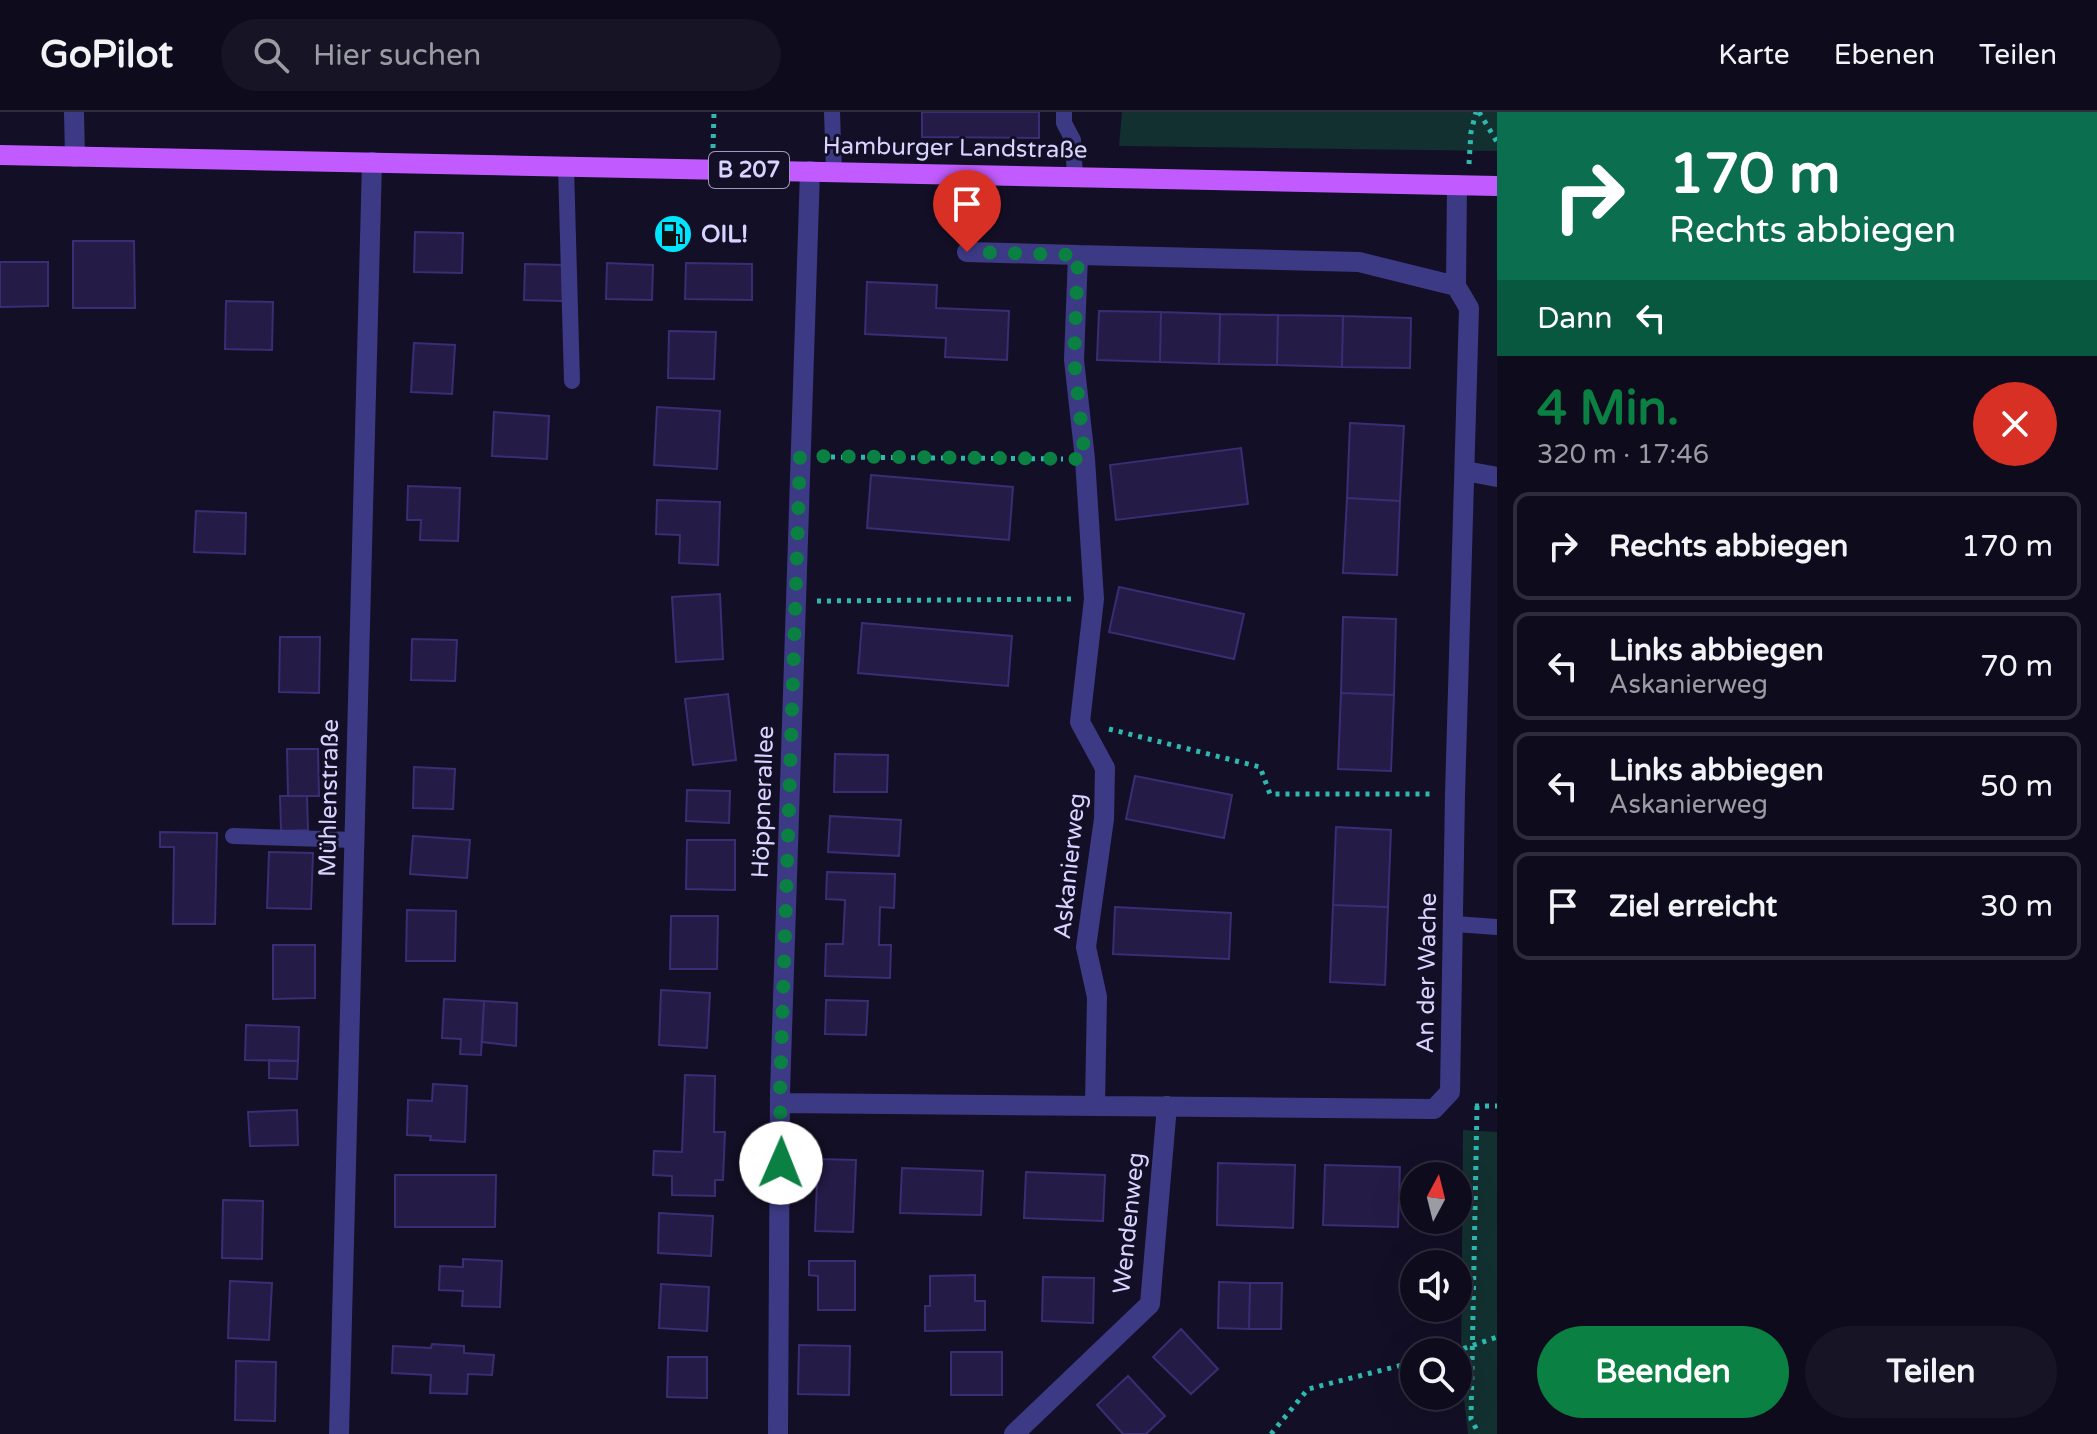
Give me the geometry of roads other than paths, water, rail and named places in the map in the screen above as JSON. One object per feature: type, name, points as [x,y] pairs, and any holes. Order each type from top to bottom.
[{"type":"main road","name":"Hamburger Landstraße","points":[[0,155],[1497,186]]},
{"type":"street","points":[[74,112],[75,157]]},
{"type":"street","name":"Mühlenstraße","points":[[339,1434],[372,162]]},
{"type":"street","name":"Höppnerallee","points":[[778,1434],[780,1092],[810,171]]},
{"type":"street","name":"An der Wache","points":[[782,1103],[1434,1109],[1450,1092],[1469,308],[1456,286],[1463,185]]},
{"type":"street","points":[[967,252],[1359,262],[1456,286]]},
{"type":"street","name":"Askanierweg","points":[[1078,255],[1074,360],[1085,459],[1094,599],[1080,722],[1105,768],[1104,819],[1086,947],[1097,997],[1095,1105]]},
{"type":"street","points":[[1465,471],[1497,477]]},
{"type":"street","name":"Wendenweg","points":[[1014,1434],[1150,1304],[1167,1106]]},
{"type":"lane","points":[[832,112],[834,172]]},
{"type":"lane","points":[[1064,112],[1064,123],[1073,140],[1075,177]]},
{"type":"lane","points":[[566,167],[572,381]]},
{"type":"lane","points":[[233,836],[354,840]]},
{"type":"lane","points":[[1455,924],[1497,927]]},
{"type":"place","name":"OIL!","points":[[673,234]]}]
